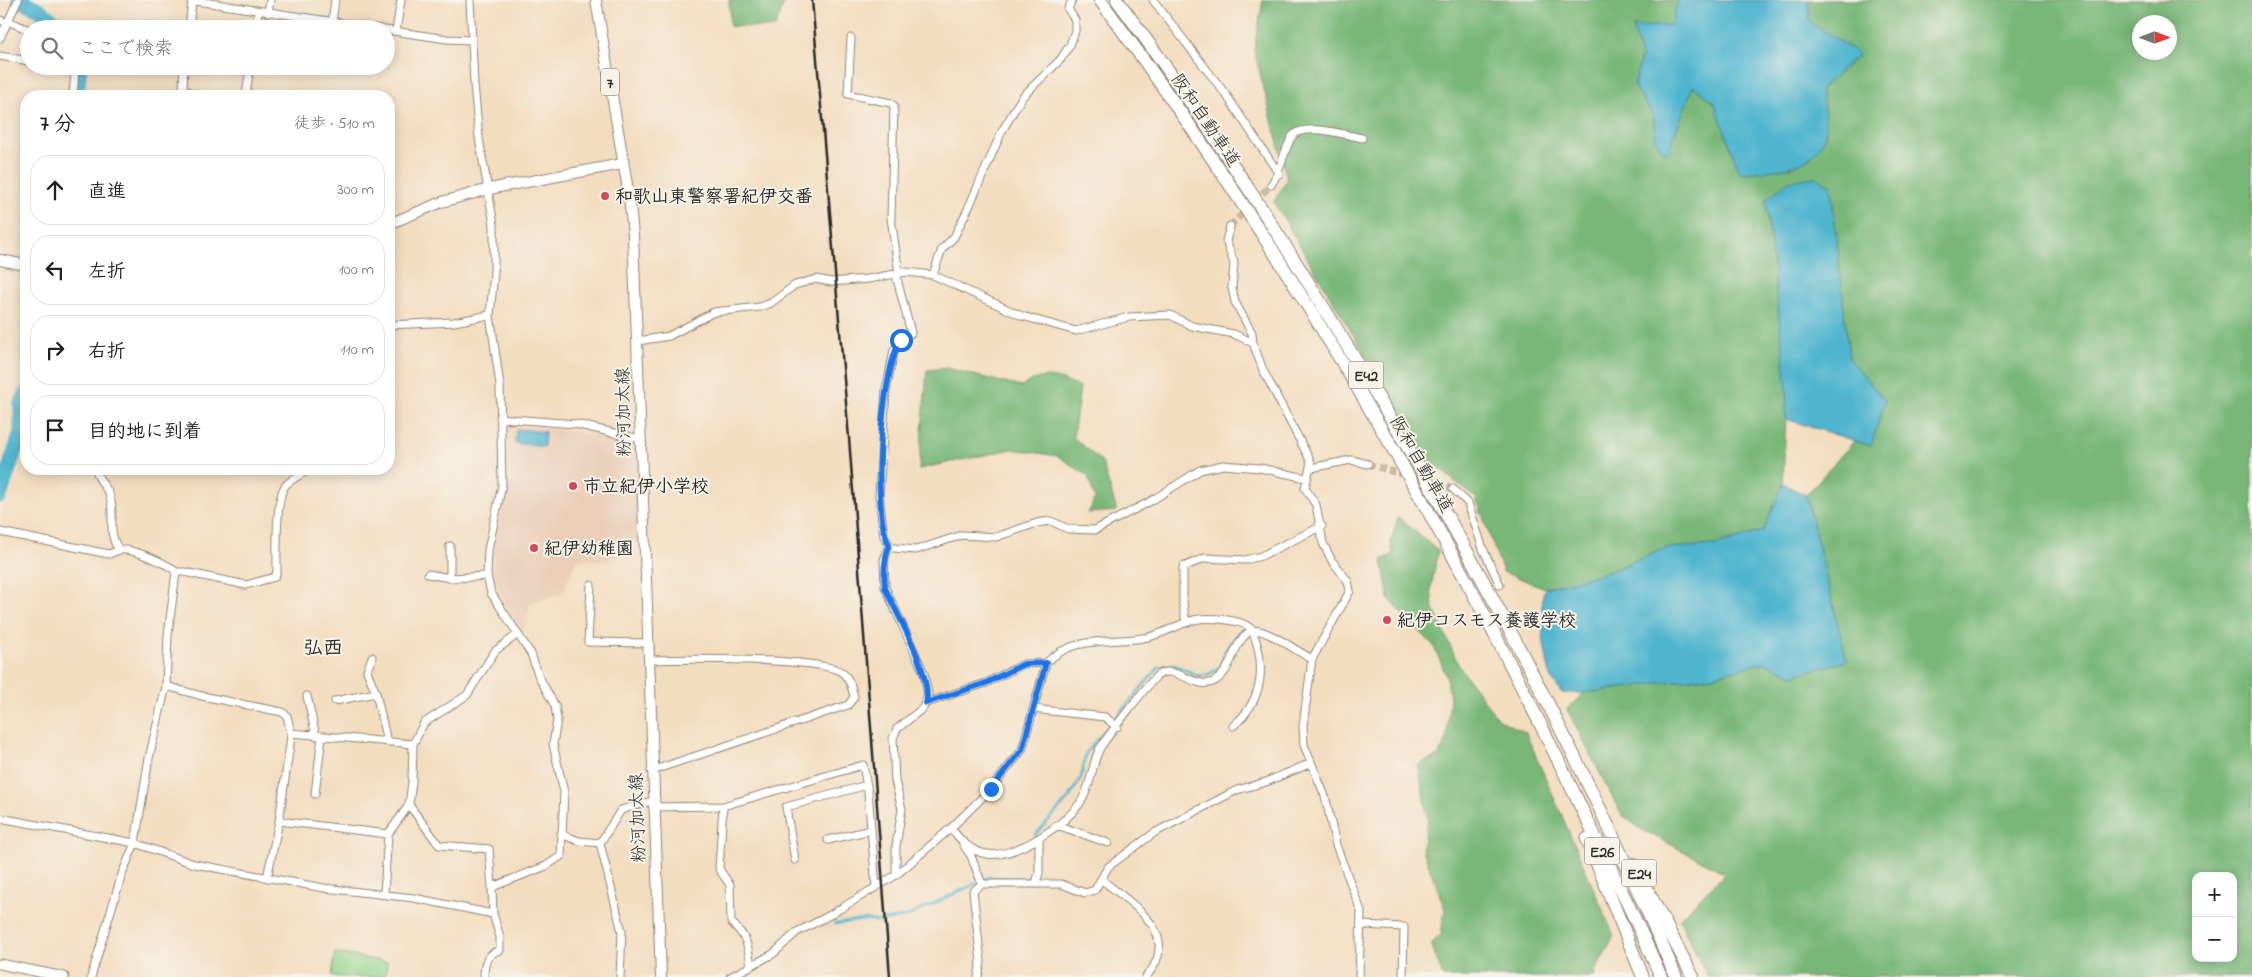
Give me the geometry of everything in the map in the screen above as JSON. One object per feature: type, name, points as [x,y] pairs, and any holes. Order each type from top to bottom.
[{"type":"highway","name":"阪和自動車道","points":[[1100,0],[1144,59],[1209,154],[1336,352],[1468,581],[1542,725],[1661,977]]},
{"type":"highway","name":"阪和自動車道","points":[[1117,0],[1157,53],[1272,225],[1398,429],[1485,582],[1582,770],[1676,977]]},
{"type":"highway","name":"E24","points":[[1542,725],[1642,977]]},
{"type":"highway","name":"E24","points":[[1582,770],[1655,902],[1693,977]]},
{"type":"main road","name":"粉河加太線","points":[[596,0],[633,236],[651,771],[661,977]]},
{"type":"main road","points":[[395,222],[442,202],[489,189],[622,164]]},
{"type":"main road","points":[[0,260],[20,264]]},
{"type":"street","points":[[190,20],[191,0],[318,20]]},
{"type":"street","points":[[268,13],[270,0]]},
{"type":"street","points":[[332,20],[336,0]]},
{"type":"street","points":[[401,0],[396,31],[447,40],[471,40]]},
{"type":"street","points":[[470,0],[471,40],[479,138],[494,225],[494,273],[490,315],[500,385],[502,485],[488,550],[487,576],[491,594],[518,634],[556,706],[557,720],[553,744],[564,792],[561,856],[557,861],[492,887]]},
{"type":"street","points":[[933,275],[942,249],[954,236],[968,209],[1002,131],[1022,97],[1061,59],[1070,46],[1075,31],[1075,20],[1068,9],[1072,0]]},
{"type":"street","points":[[1153,0],[1227,96],[1279,174]]},
{"type":"street","points":[[0,38],[5,21],[17,3]]},
{"type":"street","points":[[257,20],[258,11]]},
{"type":"street","points":[[5,21],[20,27]]},
{"type":"street","points":[[851,38],[848,94],[891,102],[894,106],[890,218],[897,275],[911,333],[901,340],[894,350],[886,390],[879,495],[884,537],[889,545],[904,550],[916,550],[962,535],[996,537],[1051,521],[1068,528],[1096,530],[1151,501],[1200,470],[1223,465],[1260,468],[1306,478]]},
{"type":"street","points":[[0,56],[20,59]]},
{"type":"street","points":[[73,90],[75,75]]},
{"type":"street","points":[[183,89],[184,75]]},
{"type":"street","points":[[247,90],[249,75]]},
{"type":"street","points":[[1271,185],[1279,174],[1292,136],[1299,130],[1310,129],[1362,138]]},
{"type":"street","points":[[1230,226],[1226,241],[1234,263],[1232,288],[1235,302],[1252,333],[1253,343],[1263,370],[1311,462],[1311,468],[1306,478],[1306,488],[1316,505],[1322,526],[1323,543],[1332,561],[1348,580],[1350,591],[1312,659],[1303,726],[1304,745],[1325,796],[1336,845],[1354,888],[1361,911],[1359,977]]},
{"type":"street","points":[[638,342],[669,336],[714,312],[760,307],[771,303],[795,285],[816,278],[831,282],[897,275],[906,272],[933,275],[1022,316],[1076,331],[1129,317],[1170,315],[1192,326],[1234,334],[1253,343]]},
{"type":"street","points":[[395,325],[454,322],[490,315]]},
{"type":"street","points":[[500,418],[575,424],[640,439]]},
{"type":"street","points":[[1311,468],[1351,460],[1368,464]]},
{"type":"street","points":[[91,977],[122,874],[135,842],[149,758],[166,686],[168,635],[176,572],[171,566],[119,550],[111,539],[113,509],[110,494],[99,475]]},
{"type":"street","points":[[176,572],[246,585],[274,577],[277,571],[279,511],[283,491],[286,485],[300,475]]},
{"type":"street","points":[[1453,489],[1468,503],[1483,549],[1500,585]]},
{"type":"street","points":[[1186,623],[1183,604],[1183,567],[1206,558],[1245,560],[1261,556],[1322,526]]},
{"type":"street","points":[[0,532],[109,554],[119,550]]},
{"type":"street","points":[[889,545],[884,560],[885,588],[924,673],[928,694],[926,703]]},
{"type":"street","points":[[450,546],[450,578]]},
{"type":"street","points":[[428,574],[450,578],[487,576]]},
{"type":"street","points":[[591,585],[588,642],[647,644]]},
{"type":"street","points":[[896,875],[896,846],[902,809],[895,780],[893,738],[897,729],[926,703],[986,683],[1024,664],[1046,663],[1070,647],[1083,642],[1146,638],[1196,620],[1239,621],[1248,624],[1259,647],[1260,675],[1257,696],[1247,714],[1233,726]]},
{"type":"street","points":[[963,844],[987,855],[1017,850],[1039,839],[1057,825],[1082,800],[1100,748],[1157,676],[1172,672],[1202,684],[1214,681],[1226,670],[1240,638],[1252,630],[1260,630],[1270,634],[1312,659]]},
{"type":"street","points":[[384,894],[388,834],[409,805],[413,744],[424,723],[467,695],[495,651],[518,634]]},
{"type":"street","points":[[372,657],[368,671],[376,693],[387,742]]},
{"type":"street","points":[[648,660],[698,658],[793,663],[830,668],[842,672],[851,684],[854,697],[848,704],[651,771]]},
{"type":"street","points":[[730,977],[773,954],[797,932],[830,915],[896,875],[951,828],[991,789],[1022,750],[1046,663]]},
{"type":"street","points":[[166,686],[202,696],[282,712],[287,716],[291,733],[279,820],[267,878]]},
{"type":"street","points":[[335,701],[376,693]]},
{"type":"street","points":[[307,696],[319,736],[315,794]]},
{"type":"street","points":[[1033,709],[1105,717],[1117,727]]},
{"type":"street","points":[[291,733],[413,744]]},
{"type":"street","points":[[978,977],[981,962],[973,892],[982,884],[1061,884],[1085,892],[1095,890],[1108,867],[1154,833],[1237,790],[1266,782],[1311,763]]},
{"type":"street","points":[[620,977],[622,932],[600,843],[621,810],[653,804],[723,806],[863,765],[867,785],[876,886]]},
{"type":"street","points":[[795,860],[786,807],[867,785]]},
{"type":"street","points":[[409,805],[439,845],[489,849],[493,914],[500,938],[500,950],[493,952],[484,963],[484,977]]},
{"type":"street","points":[[723,806],[719,869],[730,886],[731,922],[743,933],[748,947],[751,966]]},
{"type":"street","points":[[0,818],[135,842],[194,864],[324,888],[384,894],[493,914]]},
{"type":"street","points":[[279,820],[388,834]]},
{"type":"street","points":[[1057,825],[1108,843]]},
{"type":"street","points":[[951,828],[971,856],[982,884]]},
{"type":"street","points":[[828,840],[871,830]]},
{"type":"street","points":[[561,834],[579,840],[600,843]]},
{"type":"street","points":[[1036,883],[1039,873],[1039,839]]},
{"type":"street","points":[[1101,879],[1152,922],[1160,936],[1159,956],[1146,977]]},
{"type":"street","points":[[1362,925],[1404,927],[1403,977]]},
{"type":"street","points":[[0,964],[64,977]]},
{"type":"shaded area","points":[[506,423],[632,440],[636,447],[639,540],[607,561],[576,560],[563,593],[530,603],[523,632],[500,598],[493,574],[494,548],[507,487]]},
{"type":"green space","points":[[729,0],[785,0],[775,28],[730,26]]},
{"type":"green space","points":[[1263,0],[1678,0],[1672,26],[1633,27],[1641,57],[1634,86],[1654,117],[1655,140],[1667,154],[1693,85],[1714,102],[1740,173],[1795,167],[1826,134],[1821,89],[1859,55],[1808,21],[1809,0],[2252,0],[2252,977],[1708,977],[1679,919],[1725,873],[1639,828],[1621,814],[1567,709],[1584,693],[1713,676],[1765,662],[1793,675],[1847,661],[1806,495],[1854,441],[1871,445],[1885,401],[1849,359],[1831,185],[1766,200],[1787,390],[1783,484],[1763,531],[1716,545],[1667,548],[1605,573],[1545,588],[1503,572],[1476,498],[1427,459],[1274,202],[1287,179],[1254,50]]},
{"type":"green space","points":[[947,368],[1021,387],[1036,379],[1050,377],[1080,388],[1073,437],[1102,462],[1117,511],[1088,513],[1095,499],[1088,476],[1058,456],[1013,449],[919,469],[927,370]]},
{"type":"green space","points":[[1398,517],[1438,551],[1431,588],[1433,607],[1459,666],[1498,719],[1526,733],[1614,936],[1594,973],[1595,977],[1443,977],[1431,943],[1441,935],[1445,909],[1422,847],[1428,820],[1418,765],[1438,756],[1446,742],[1450,698],[1447,678],[1434,646],[1389,599],[1382,560],[1393,554],[1391,541]]},
{"type":"green space","points":[[335,953],[387,962],[385,977],[332,977]]},
{"type":"water","points":[[1678,0],[1809,0],[1809,21],[1859,54],[1821,89],[1826,131],[1820,147],[1812,156],[1790,167],[1740,173],[1714,102],[1693,86],[1667,155],[1655,140],[1654,117],[1634,86],[1641,57],[1633,27],[1671,25]]},
{"type":"water","points":[[1815,177],[1831,185],[1849,358],[1885,401],[1871,446],[1786,419],[1787,390],[1766,200],[1789,181]]},
{"type":"water","points":[[516,429],[545,432],[544,447],[515,443]]},
{"type":"water","points":[[1783,484],[1806,495],[1847,661],[1793,675],[1765,662],[1713,676],[1584,693],[1562,693],[1552,678],[1546,656],[1542,619],[1545,588],[1605,573],[1667,548],[1716,545],[1763,531]]},
{"type":"waterway","points":[[19,0],[39,9],[53,20]]},
{"type":"waterway","points":[[78,90],[79,75]]},
{"type":"waterway","points":[[0,496],[20,435]]},
{"type":"waterway","points":[[835,924],[864,920],[878,922],[908,916],[989,877],[1026,879],[1033,874],[1036,834],[1069,798],[1081,778],[1086,753],[1094,743],[1159,667],[1174,665],[1199,676],[1206,676],[1220,667],[1225,652],[1239,632]]},
{"type":"tunnel","points":[[1255,201],[1271,185]]},
{"type":"tunnel","points":[[1230,226],[1248,208]]},
{"type":"tunnel","points":[[1368,464],[1407,476]]},
{"type":"tunnel","points":[[1427,482],[1453,489]]},
{"type":"railway","points":[[812,0],[849,438],[890,977]]},
{"type":"place","name":"和歌山東警察署紀伊交番","points":[[605,196]]},
{"type":"place","name":"市立紀伊小学校","points":[[573,486]]},
{"type":"place","name":"紀伊幼稚園","points":[[534,548]]},
{"type":"place","name":"紀伊コスモス養護学校","points":[[1387,620]]},
{"type":"district","name":"弘西","points":[[323,647]]},
{"type":"route","points":[[901,340],[894,350],[886,390],[879,495],[884,537],[889,545],[884,560],[884,575],[885,588],[924,673],[928,694],[926,703],[986,683],[1024,664],[1046,663],[1039,682],[1022,750],[991,789]]}]
